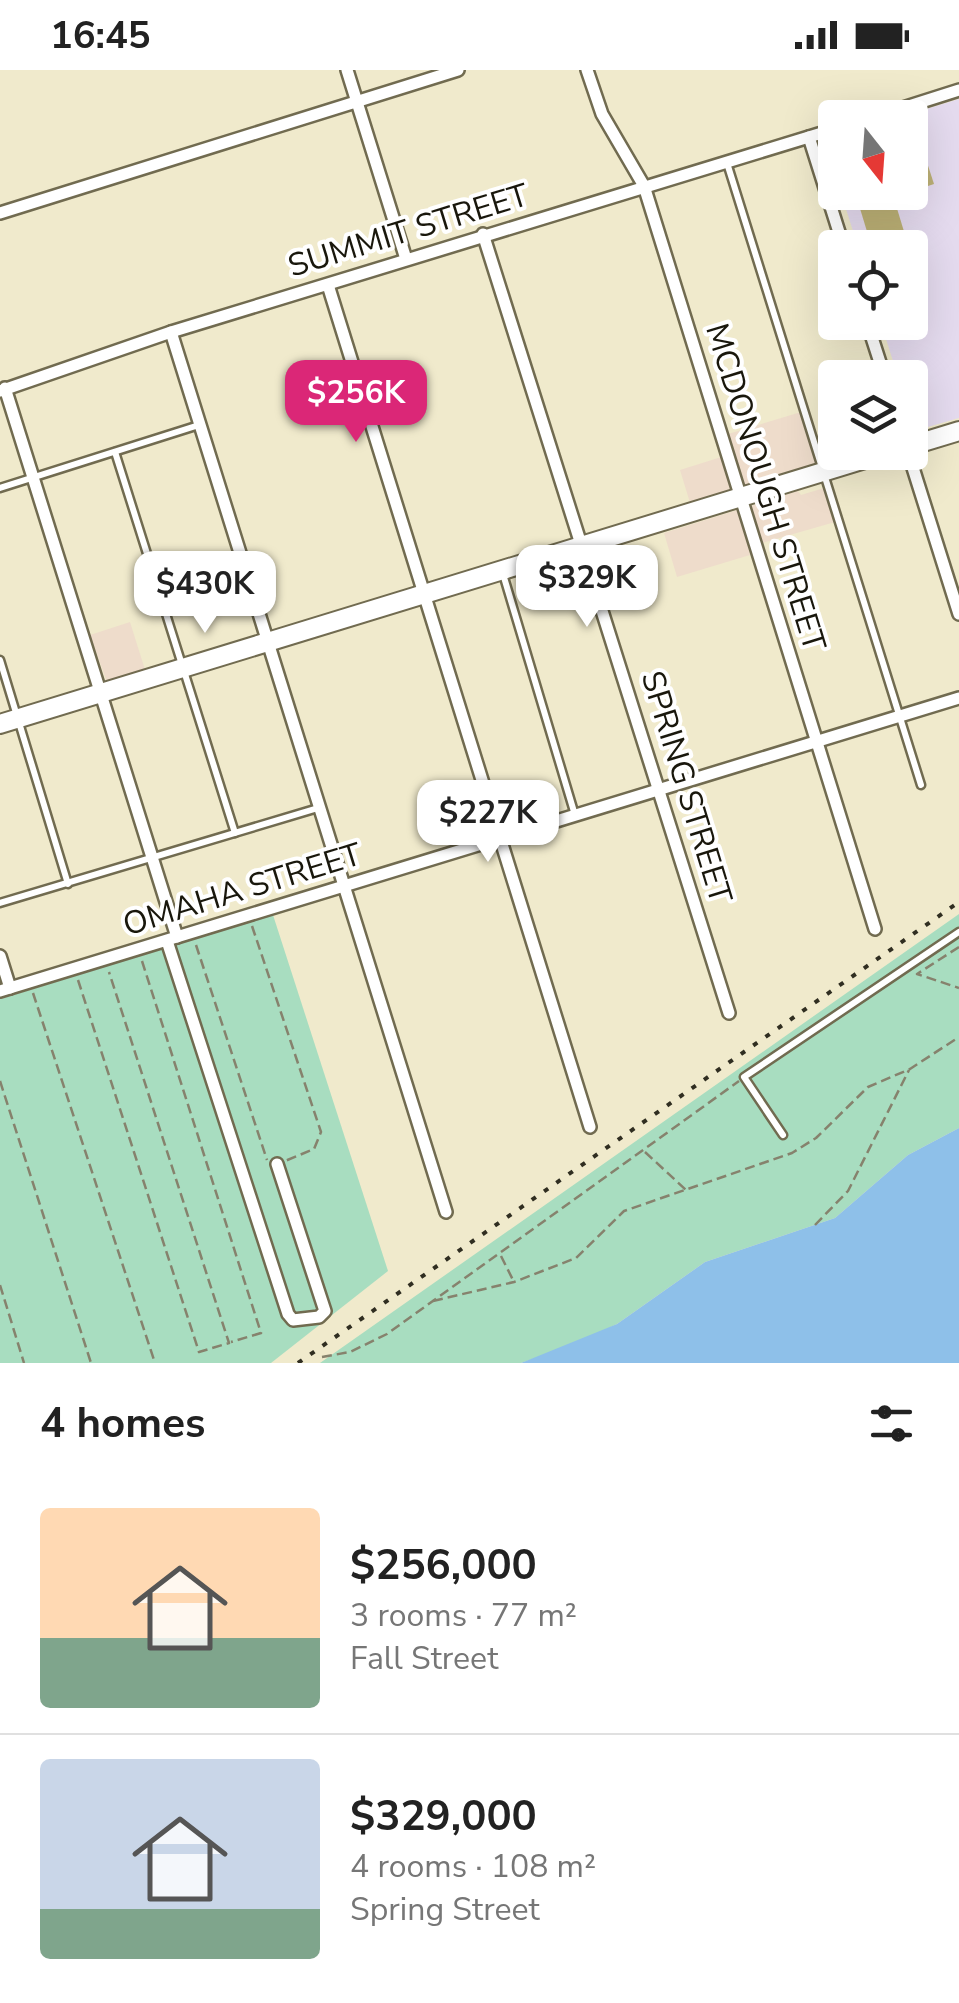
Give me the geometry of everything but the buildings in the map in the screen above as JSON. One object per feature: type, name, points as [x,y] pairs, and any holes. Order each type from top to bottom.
[{"type":"main road","points":[[928,442],[959,430]]},
{"type":"main road","points":[[9,721],[826,470]]},
{"type":"street","points":[[347,70],[406,259]]},
{"type":"street","points":[[0,213],[458,70]]},
{"type":"street","name":"MCDONOUGH STREET","points":[[587,70],[602,114],[644,186],[875,929]]},
{"type":"street","points":[[928,100],[959,90]]},
{"type":"street","name":"SUMMIT STREET","points":[[3,389],[484,234],[818,134]]},
{"type":"street","points":[[809,137],[838,230]]},
{"type":"street","name":"SPRING STREET","points":[[484,234],[729,1013]]},
{"type":"street","points":[[328,285],[590,1127]]},
{"type":"street","points":[[171,332],[446,1212]]},
{"type":"street","points":[[3,389],[102,693],[152,856],[172,939],[288,1314],[293,1320],[319,1317],[325,1311],[277,1164]]},
{"type":"street","points":[[915,470],[959,614]]},
{"type":"street","name":"OMAHA STREET","points":[[5,990],[959,698]]},
{"type":"street","points":[[0,956],[5,990]]},
{"type":"lane","points":[[727,161],[922,785]]},
{"type":"lane","points":[[0,488],[201,424]]},
{"type":"lane","points":[[116,452],[235,833]]},
{"type":"lane","points":[[502,568],[575,815]]},
{"type":"lane","points":[[0,660],[9,721],[68,884]]},
{"type":"lane","points":[[0,903],[320,808]]},
{"type":"lane","points":[[783,1135],[744,1077],[959,932]]},
{"type":"path","points":[[192,932],[268,1166],[277,1164],[309,1152],[321,1132],[248,916]]},
{"type":"path","points":[[959,947],[917,974],[959,988]]},
{"type":"path","points":[[76,969],[200,1352],[261,1333],[138,950]]},
{"type":"path","points":[[105,960],[229,1342]]},
{"type":"path","points":[[29,982],[155,1363]]},
{"type":"path","points":[[433,1301],[514,1282],[585,1252],[624,1211],[792,1154],[816,1138],[860,1093],[910,1069],[959,1037]]},
{"type":"path","points":[[815,1225],[848,1191],[910,1069]]},
{"type":"path","points":[[322,1357],[368,1344],[433,1301],[744,1077]]},
{"type":"path","points":[[0,1081],[91,1363]]},
{"type":"path","points":[[644,1150],[686,1190]]},
{"type":"path","points":[[500,1255],[514,1282]]},
{"type":"path","points":[[0,1285],[24,1363]]},
{"type":"shaded area","points":[[959,99],[959,418],[928,427],[928,360],[893,360],[886,340],[928,340],[928,230],[853,230],[846,210],[928,210],[928,108]]},
{"type":"shaded area","points":[[801,412],[817,467],[691,506],[680,470],[734,453],[728,434]]},
{"type":"shaded area","points":[[824,488],[835,522],[748,547],[750,555],[677,577],[664,533],[798,491],[801,495]]},
{"type":"shaded area","points":[[130,622],[146,673],[107,682],[90,635]]},
{"type":"green space","points":[[959,914],[959,1128],[908,1155],[835,1218],[705,1262],[617,1324],[521,1363],[320,1363]]},
{"type":"green space","points":[[273,915],[388,1271],[271,1363],[0,1363],[0,999]]},
{"type":"water","points":[[959,1128],[959,1363],[521,1363],[617,1324],[705,1262],[835,1218],[908,1155]]},
{"type":"railway","points":[[298,1363],[959,902]]}]
